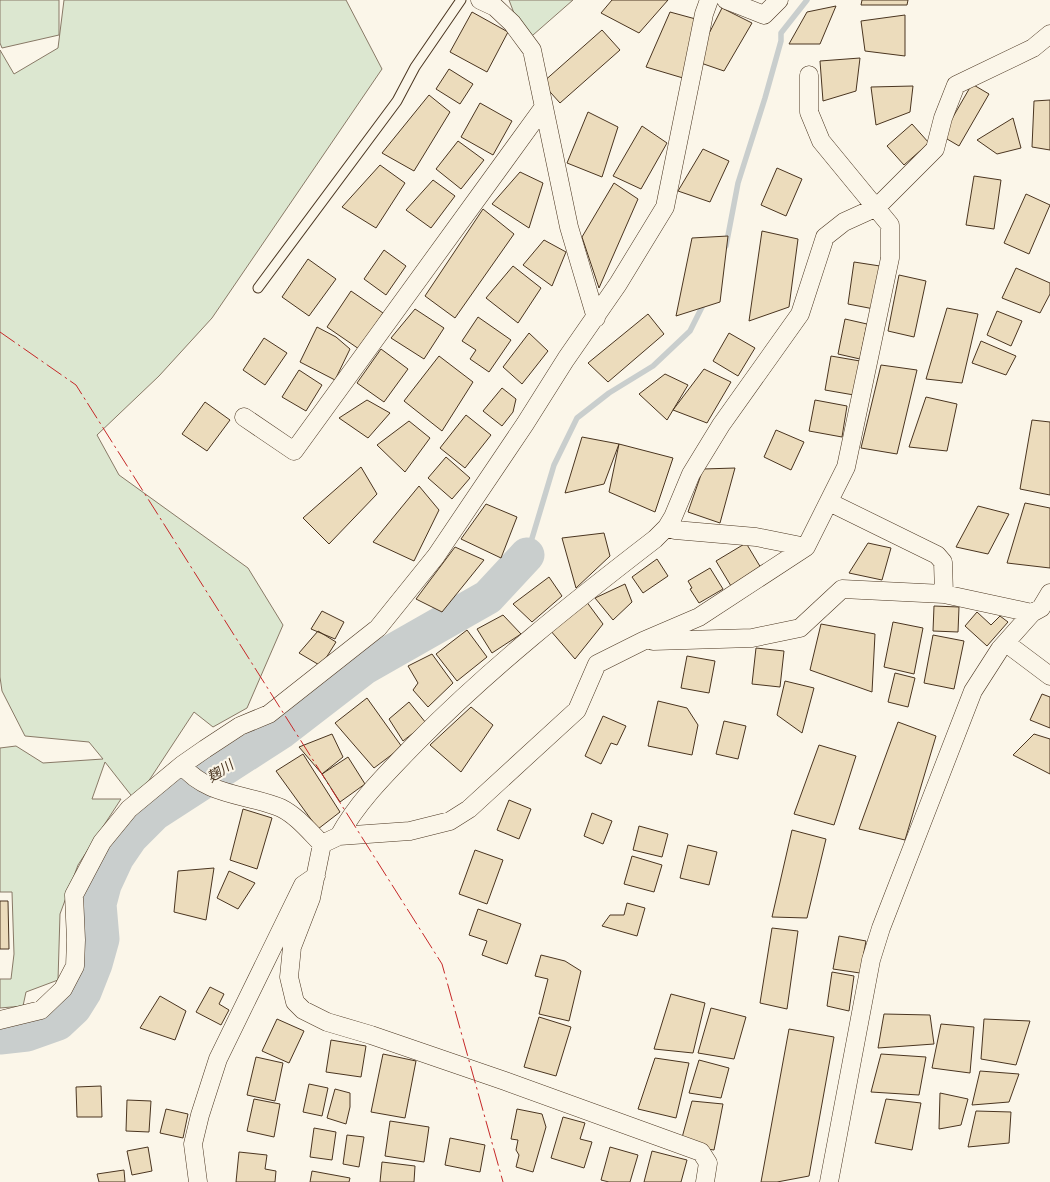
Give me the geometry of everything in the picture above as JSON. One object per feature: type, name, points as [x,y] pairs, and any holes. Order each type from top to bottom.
[{"type":"street","points":[[480,0],[495,7],[512,23],[532,50],[569,227],[596,318]]},
{"type":"street","points":[[0,1020],[40,1010],[63,989],[75,966],[74,895],[98,848],[129,809],[185,769],[240,726],[269,714],[378,628],[436,556],[525,424],[566,359],[596,318],[665,207],[704,14],[709,0]]},
{"type":"street","points":[[726,0],[764,14],[779,0]]},
{"type":"street","points":[[339,836],[347,821],[380,780],[454,705],[562,610],[667,527],[691,474],[721,425],[800,314],[825,237],[844,222],[877,207],[935,149],[943,118],[956,86],[1033,48],[1050,34]]},
{"type":"street","points":[[322,844],[339,836],[410,831],[450,821],[469,809],[577,710],[597,664],[698,616],[806,547],[846,467],[890,258],[890,225],[821,141],[809,112],[809,75]]},
{"type":"street","points":[[244,417],[294,451],[544,108]]},
{"type":"street","points":[[829,502],[937,555],[943,562],[944,594]]},
{"type":"street","points":[[667,527],[675,530],[756,537],[806,547]]},
{"type":"street","points":[[643,641],[752,638],[800,628],[842,589],[944,594],[1043,606]]},
{"type":"street","points":[[829,1182],[871,960],[881,928],[973,691],[1006,643],[1043,606]]},
{"type":"street","points":[[1006,643],[1050,676]]},
{"type":"street","points":[[185,769],[213,789],[280,808],[294,816],[322,844]]},
{"type":"street","points":[[322,844],[311,898],[292,947],[289,977],[295,1002],[303,1010],[327,1022],[371,1035],[513,1084],[701,1152],[708,1163],[705,1182]]},
{"type":"street","points":[[198,1182],[193,1144],[218,1059],[304,885],[316,876]]},
{"type":"lane","points":[[258,288],[397,101],[415,67],[461,0]]},
{"type":"green space","points":[[0,0],[59,0],[59,35],[2,48],[0,43]]},
{"type":"green space","points":[[64,0],[346,0],[382,69],[212,318],[159,376],[97,435],[119,475],[248,568],[283,625],[247,708],[213,727],[194,712],[148,782],[134,799],[105,762],[92,799],[121,799],[78,865],[60,914],[58,980],[26,992],[23,1006],[0,1008],[0,979],[11,979],[14,954],[12,892],[0,892],[0,748],[16,746],[43,763],[103,759],[89,742],[25,736],[2,691],[0,677],[0,50],[14,74],[58,48]]},
{"type":"green space","points":[[509,0],[573,0],[525,42]]},
{"type":"building","points":[[612,0],[668,0],[639,33],[601,13]]},
{"type":"building","points":[[862,0],[908,0],[907,5],[861,5]]},
{"type":"building","points":[[836,6],[820,44],[789,44],[807,12]]},
{"type":"building","points":[[722,8],[752,23],[724,71],[695,61]]},
{"type":"building","points":[[472,12],[508,32],[487,72],[450,52]]},
{"type":"building","points":[[670,12],[703,21],[683,78],[646,67]]},
{"type":"building","points":[[905,15],[905,56],[865,51],[861,21]]},
{"type":"building","points":[[602,30],[620,50],[560,103],[542,83]]},
{"type":"building","points":[[860,58],[856,91],[823,101],[820,61]]},
{"type":"building","points":[[449,69],[473,84],[460,104],[436,89]]},
{"type":"building","points":[[972,84],[989,94],[959,146],[942,136]]},
{"type":"building","points":[[913,86],[910,112],[876,125],[871,87]]},
{"type":"building","points":[[429,95],[450,112],[414,171],[382,153]]},
{"type":"building","points":[[1050,100],[1050,150],[1032,147],[1034,101]]},
{"type":"building","points":[[480,103],[512,121],[493,155],[461,137]]},
{"type":"building","points":[[588,112],[618,127],[602,177],[567,163]]},
{"type":"building","points":[[1013,118],[1021,148],[997,154],[977,140]]},
{"type":"building","points":[[912,124],[929,143],[904,165],[887,146]]},
{"type":"building","points":[[642,126],[667,143],[641,189],[613,176]]},
{"type":"building","points":[[458,141],[484,160],[461,189],[436,169]]},
{"type":"building","points":[[703,149],[729,161],[710,202],[678,191]]},
{"type":"building","points":[[380,165],[405,183],[376,228],[342,207]]},
{"type":"building","points":[[777,168],[802,179],[786,216],[761,205]]},
{"type":"building","points":[[520,172],[543,183],[529,228],[492,204]]},
{"type":"building","points":[[974,176],[1001,180],[994,229],[966,225]]},
{"type":"building","points":[[433,180],[455,196],[431,228],[406,210]]},
{"type":"building","points":[[614,183],[638,199],[599,288],[582,237]]},
{"type":"building","points":[[1026,194],[1050,205],[1029,254],[1004,243]]},
{"type":"building","points":[[483,209],[514,234],[455,318],[425,296]]},
{"type":"building","points":[[762,231],[798,239],[789,307],[749,321]]},
{"type":"building","points":[[728,236],[720,302],[676,316],[692,238]]},
{"type":"building","points":[[544,240],[566,252],[552,286],[523,265]]},
{"type":"building","points":[[384,250],[406,266],[386,295],[364,279]]},
{"type":"building","points":[[308,259],[336,279],[309,316],[282,297]]},
{"type":"building","points":[[854,262],[880,266],[874,309],[848,304]]},
{"type":"building","points":[[513,266],[541,288],[518,323],[486,298]]},
{"type":"building","points":[[1016,268],[1050,283],[1050,294],[1040,313],[1002,298]]},
{"type":"building","points":[[899,275],[926,281],[914,337],[888,331]]},
{"type":"building","points":[[351,291],[383,313],[359,349],[327,327]]},
{"type":"building","points":[[947,308],[978,314],[962,383],[926,379]]},
{"type":"building","points":[[415,309],[444,328],[424,359],[391,338]]},
{"type":"building","points":[[997,311],[1022,321],[1011,346],[987,335]]},
{"type":"building","points":[[648,314],[664,334],[608,382],[588,363]]},
{"type":"building","points":[[478,317],[511,340],[489,372],[470,359],[476,350],[462,341]]},
{"type":"building","points":[[845,319],[867,324],[860,359],[838,354]]},
{"type":"building","points":[[317,327],[336,337],[350,349],[335,380],[300,362]]},
{"type":"building","points":[[529,333],[548,351],[522,384],[503,367]]},
{"type":"building","points":[[729,333],[755,348],[738,376],[713,361]]},
{"type":"building","points":[[264,338],[287,353],[265,385],[243,370]]},
{"type":"building","points":[[981,341],[1016,356],[1006,375],[972,363]]},
{"type":"building","points":[[381,349],[408,369],[384,402],[357,383]]},
{"type":"building","points":[[439,356],[473,382],[442,431],[404,401]]},
{"type":"building","points":[[831,356],[860,361],[854,395],[825,390]]},
{"type":"building","points":[[881,365],[917,370],[897,454],[861,448]]},
{"type":"building","points":[[704,369],[731,382],[707,423],[673,410]]},
{"type":"building","points":[[299,370],[322,385],[306,411],[282,397]]},
{"type":"building","points":[[665,374],[688,385],[667,420],[639,394]]},
{"type":"building","points":[[502,388],[516,399],[513,412],[502,426],[483,411]]},
{"type":"building","points":[[926,397],[957,404],[947,451],[909,447]]},
{"type":"building","points":[[367,400],[390,413],[368,438],[339,418]]},
{"type":"building","points":[[815,400],[847,406],[842,437],[809,431]]},
{"type":"building","points":[[205,402],[230,420],[207,451],[182,434]]},
{"type":"building","points":[[466,415],[491,435],[465,468],[440,448]]},
{"type":"building","points":[[1032,420],[1050,422],[1050,495],[1020,489]]},
{"type":"building","points":[[409,421],[430,438],[405,472],[377,445]]},
{"type":"building","points":[[776,430],[804,442],[791,470],[764,457]]},
{"type":"building","points":[[582,437],[619,444],[604,484],[565,493]]},
{"type":"building","points":[[619,444],[673,458],[655,512],[609,492]]},
{"type":"building","points":[[446,457],[470,478],[452,499],[428,478]]},
{"type":"building","points":[[361,467],[377,494],[329,544],[303,518]]},
{"type":"building","points":[[735,468],[720,523],[688,512],[703,469]]},
{"type":"building","points":[[419,486],[439,510],[414,561],[373,542]]},
{"type":"building","points":[[1025,503],[1050,508],[1050,568],[1007,563]]},
{"type":"building","points":[[486,504],[517,517],[501,558],[461,539]]},
{"type":"building","points":[[978,506],[1009,514],[988,554],[956,547]]},
{"type":"building","points":[[604,533],[610,556],[576,588],[562,538]]},
{"type":"building","points":[[746,543],[761,568],[731,586],[716,561]]},
{"type":"building","points":[[868,543],[891,548],[882,580],[849,573]]},
{"type":"building","points":[[455,547],[484,560],[442,612],[416,599]]},
{"type":"building","points":[[657,559],[668,576],[643,593],[632,577]]},
{"type":"building","points":[[710,568],[723,589],[699,603],[690,589],[692,588],[688,581]]},
{"type":"building","points":[[549,577],[562,596],[532,622],[513,604]]},
{"type":"building","points":[[625,584],[632,602],[613,620],[595,598]]},
{"type":"building","points":[[586,601],[603,624],[575,659],[550,630]]},
{"type":"building","points":[[934,606],[959,607],[958,632],[933,631]]},
{"type":"building","points":[[322,611],[344,622],[335,639],[311,629]]},
{"type":"building","points":[[977,612],[991,625],[1000,616],[1008,622],[987,646],[965,626]]},
{"type":"building","points":[[503,615],[521,634],[492,653],[477,629]]},
{"type":"building","points":[[893,622],[923,628],[914,674],[884,667]]},
{"type":"building","points":[[821,624],[875,634],[872,692],[810,670]]},
{"type":"building","points":[[467,630],[487,657],[457,681],[436,654]]},
{"type":"building","points":[[318,631],[336,642],[321,666],[299,653]]},
{"type":"building","points":[[933,635],[964,641],[954,689],[924,683]]},
{"type":"building","points":[[756,648],[784,651],[780,687],[752,684]]},
{"type":"building","points":[[432,654],[453,683],[428,707],[413,690],[418,683],[408,666]]},
{"type":"building","points":[[687,656],[715,661],[709,693],[681,688]]},
{"type":"building","points":[[895,673],[915,678],[908,707],[888,702]]},
{"type":"building","points":[[785,681],[814,688],[802,733],[777,715]]},
{"type":"building","points":[[1042,694],[1050,697],[1050,728],[1030,720]]},
{"type":"building","points":[[367,698],[402,747],[374,768],[335,723]]},
{"type":"building","points":[[658,701],[687,708],[698,725],[692,755],[648,746]]},
{"type":"building","points":[[409,702],[426,723],[403,741],[389,719]]},
{"type":"building","points":[[471,707],[493,725],[461,772],[430,745]]},
{"type":"building","points":[[603,716],[626,726],[617,745],[611,743],[601,764],[585,756]]},
{"type":"building","points":[[724,721],[746,726],[738,759],[716,754]]},
{"type":"building","points":[[898,722],[936,736],[905,840],[859,829]]},
{"type":"building","points":[[332,734],[343,757],[322,774],[299,747]]},
{"type":"building","points":[[1034,734],[1050,739],[1050,774],[1013,755]]},
{"type":"building","points":[[819,745],[856,756],[834,825],[794,814]]},
{"type":"building","points":[[303,754],[340,812],[318,829],[276,771]]},
{"type":"building","points":[[348,757],[365,784],[340,802],[322,774]]},
{"type":"building","points":[[509,800],[531,809],[519,839],[497,830]]},
{"type":"building","points":[[243,809],[272,818],[257,869],[230,860]]},
{"type":"building","points":[[592,813],[612,821],[603,844],[584,836]]},
{"type":"building","points":[[639,826],[668,834],[662,857],[633,850]]},
{"type":"building","points":[[792,830],[826,839],[807,918],[772,917]]},
{"type":"building","points":[[688,845],[717,852],[709,885],[680,878]]},
{"type":"building","points":[[475,850],[503,860],[487,904],[459,894]]},
{"type":"building","points":[[632,856],[662,865],[654,892],[624,884]]},
{"type":"building","points":[[214,868],[206,920],[174,912],[178,871]]},
{"type":"building","points":[[229,871],[255,883],[238,909],[217,898]]},
{"type":"building","points":[[0,901],[8,901],[9,949],[0,949]]},
{"type":"building","points":[[627,903],[645,908],[637,936],[602,926],[610,915],[624,915]]},
{"type":"building","points":[[478,909],[521,924],[507,964],[482,955],[487,941],[469,935]]},
{"type":"building","points":[[772,928],[798,931],[787,1009],[760,1003]]},
{"type":"building","points":[[839,936],[866,941],[860,973],[833,969]]},
{"type":"building","points":[[541,955],[565,961],[581,971],[569,1021],[539,1014],[548,979],[535,976]]},
{"type":"building","points":[[832,972],[854,976],[849,1011],[827,1006]]},
{"type":"building","points":[[210,987],[224,994],[219,1004],[229,1010],[221,1025],[196,1012]]},
{"type":"building","points":[[671,994],[705,1003],[693,1053],[654,1049]]},
{"type":"building","points":[[160,996],[186,1011],[175,1040],[140,1028]]},
{"type":"building","points":[[711,1008],[746,1017],[734,1059],[698,1053]]},
{"type":"building","points":[[884,1014],[930,1015],[934,1044],[878,1048]]},
{"type":"building","points":[[539,1017],[571,1027],[556,1076],[524,1067]]},
{"type":"building","points":[[277,1019],[304,1031],[289,1063],[262,1051]]},
{"type":"building","points":[[984,1019],[1030,1021],[1016,1065],[981,1059]]},
{"type":"building","points":[[941,1024],[974,1027],[970,1073],[932,1068]]},
{"type":"building","points":[[789,1029],[834,1037],[809,1176],[777,1182],[761,1182]]},
{"type":"building","points":[[331,1040],[366,1046],[361,1077],[326,1072]]},
{"type":"building","points":[[383,1054],[416,1061],[405,1118],[371,1112]]},
{"type":"building","points":[[881,1054],[926,1057],[919,1095],[871,1092]]},
{"type":"building","points":[[256,1057],[283,1063],[275,1101],[247,1095]]},
{"type":"building","points":[[655,1058],[689,1063],[676,1118],[638,1109]]},
{"type":"building","points":[[699,1060],[729,1068],[721,1098],[689,1093]]},
{"type":"building","points":[[980,1071],[1019,1074],[1009,1102],[972,1105]]},
{"type":"building","points":[[309,1084],[328,1088],[322,1116],[303,1112]]},
{"type":"building","points":[[101,1086],[102,1117],[77,1117],[76,1087]]},
{"type":"building","points":[[335,1089],[350,1093],[350,1107],[346,1124],[327,1118]]},
{"type":"building","points":[[940,1093],[968,1099],[961,1125],[939,1129]]},
{"type":"building","points":[[254,1099],[280,1104],[274,1137],[247,1131]]},
{"type":"building","points":[[886,1099],[921,1103],[912,1150],[875,1143]]},
{"type":"building","points":[[127,1100],[151,1101],[149,1132],[126,1131]]},
{"type":"building","points":[[692,1101],[723,1104],[714,1150],[680,1145]]},
{"type":"building","points":[[166,1109],[188,1114],[183,1138],[160,1133]]},
{"type":"building","points":[[517,1109],[542,1114],[546,1127],[533,1172],[516,1167],[519,1155],[516,1150],[518,1140],[511,1139]]},
{"type":"building","points":[[976,1111],[1011,1112],[1009,1143],[968,1147]]},
{"type":"building","points":[[563,1117],[585,1123],[580,1139],[592,1142],[584,1168],[551,1158]]},
{"type":"building","points":[[390,1121],[429,1127],[424,1162],[385,1156]]},
{"type":"building","points":[[314,1128],[336,1132],[332,1160],[310,1157]]},
{"type":"building","points":[[347,1135],[364,1137],[359,1167],[343,1164]]},
{"type":"building","points":[[450,1138],[485,1145],[480,1172],[445,1165]]},
{"type":"building","points":[[148,1147],[152,1171],[132,1175],[127,1151]]},
{"type":"building","points":[[610,1147],[638,1155],[630,1182],[601,1180]]},
{"type":"building","points":[[652,1151],[687,1160],[681,1182],[644,1182]]},
{"type":"building","points":[[239,1152],[267,1155],[265,1169],[276,1171],[275,1182],[236,1182]]},
{"type":"building","points":[[382,1162],[415,1166],[414,1182],[380,1182]]},
{"type":"building","points":[[124,1170],[125,1182],[99,1182],[97,1174]]},
{"type":"building","points":[[312,1171],[350,1178],[349,1182],[310,1182]]},
{"type":"waterway","points":[[726,246],[738,183],[765,98],[781,41],[781,33],[807,0]]},
{"type":"waterway","points":[[527,555],[554,465],[577,418],[609,393],[653,366],[690,331],[705,301]]},
{"type":"waterway","name":"麹川","points":[[0,1037],[27,1034],[58,1023],[74,1008],[84,992],[102,939],[99,904],[104,885],[117,857],[130,838],[155,813],[282,731],[365,667],[488,597],[527,555]]},
{"type":"power","points":[[0,332],[76,385],[442,964],[503,1182]]}]
